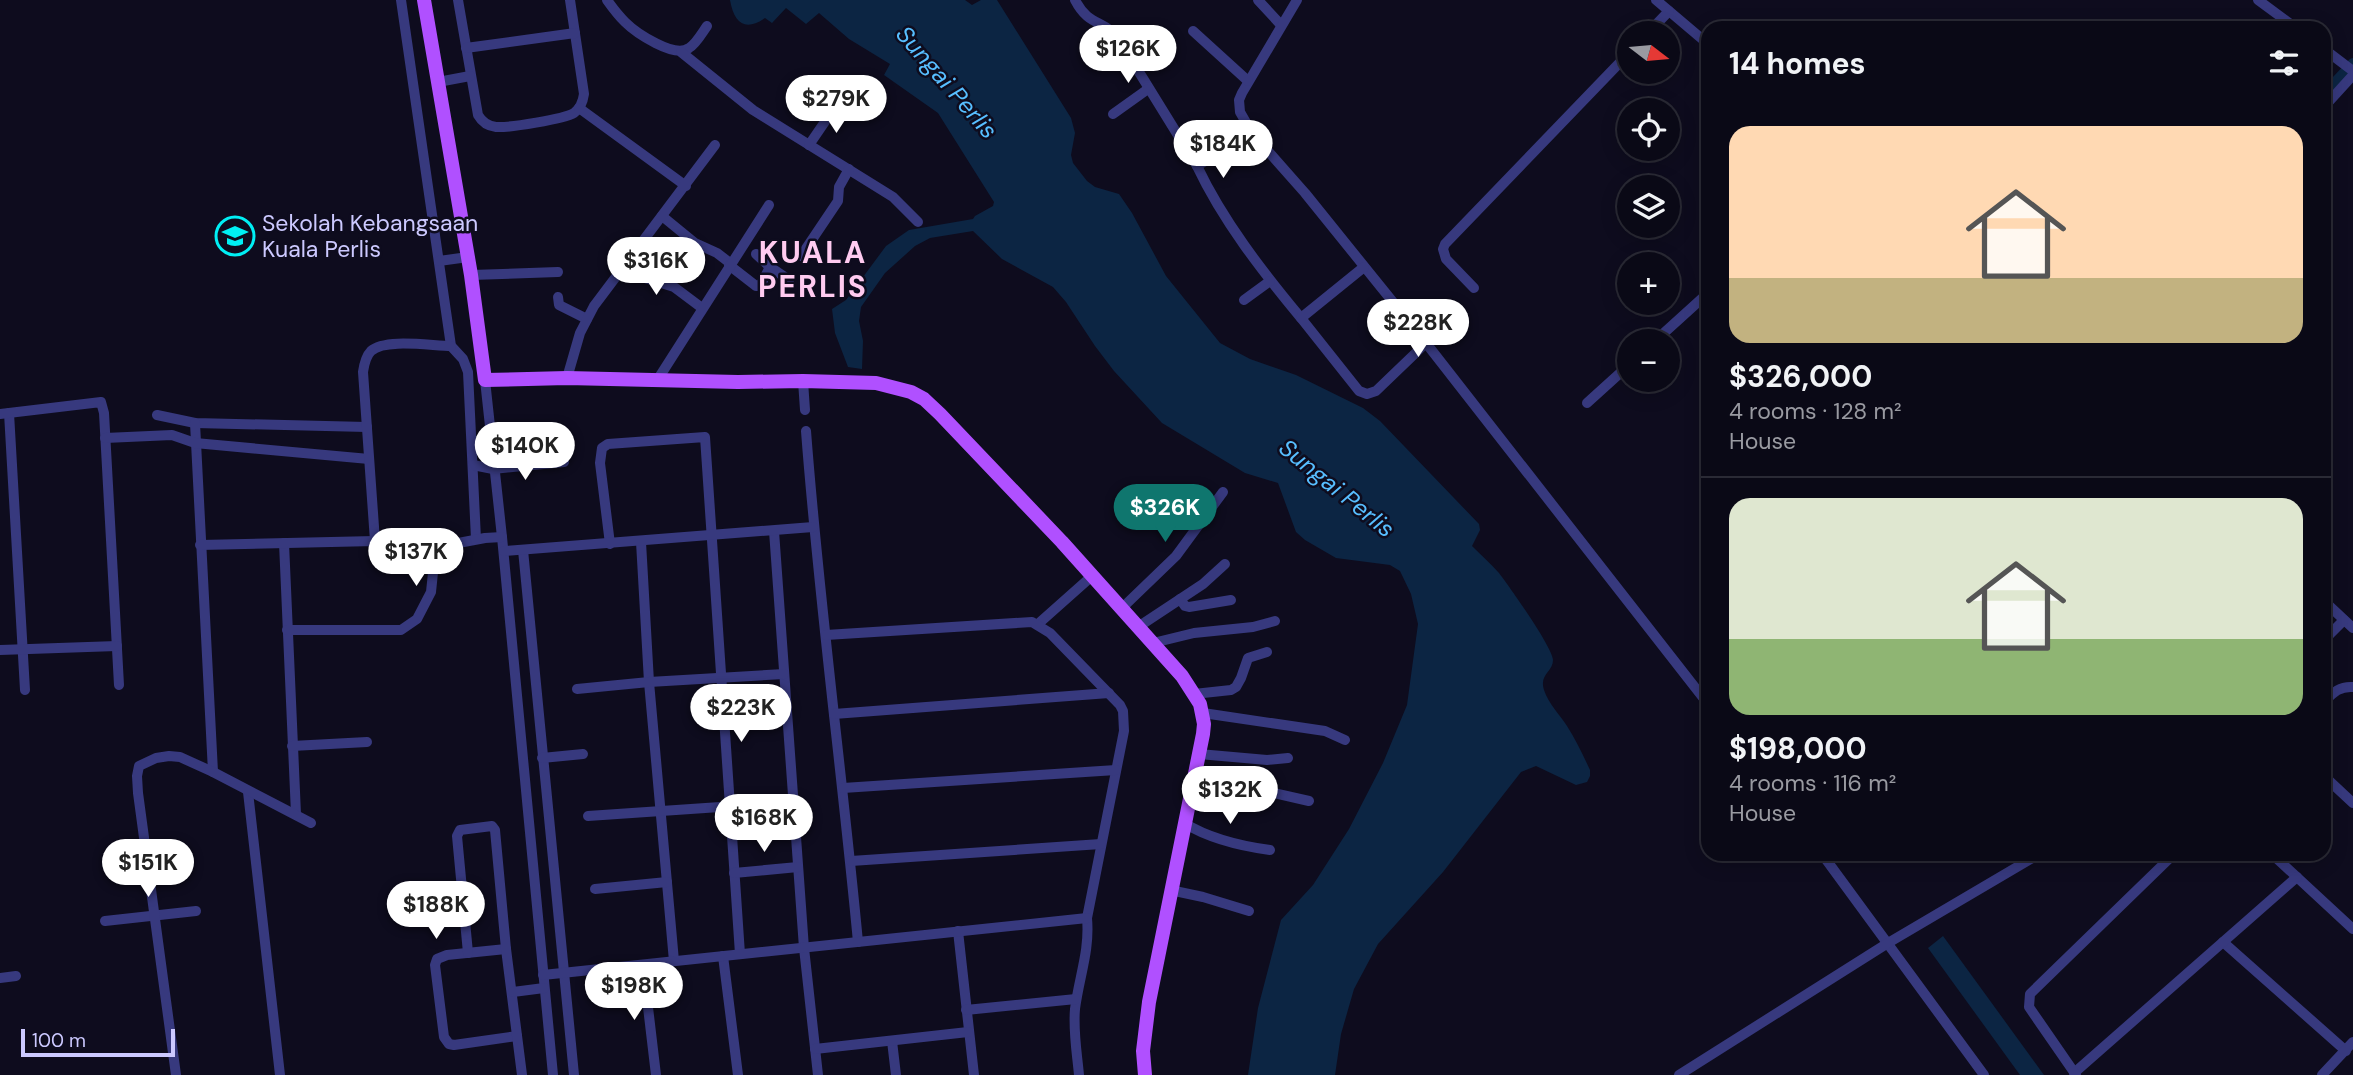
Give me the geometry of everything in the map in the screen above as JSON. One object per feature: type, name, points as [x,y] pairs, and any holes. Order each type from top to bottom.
[{"type":"main road","points":[[424,0],[471,275],[485,380],[567,378],[803,381],[876,383],[900,388],[924,399],[1062,542],[1182,676],[1203,713],[1203,734],[1149,1002],[1143,1051],[1145,1075]]},
{"type":"street","points":[[401,0],[451,346],[467,365],[483,467],[490,538],[504,551],[553,1075]]},
{"type":"street","points":[[458,0],[478,115],[482,122],[496,127],[545,121],[573,114],[579,108],[584,94],[570,0]]},
{"type":"street","points":[[607,0],[626,23],[673,51],[681,52],[690,48],[707,26]]},
{"type":"street","points":[[1075,0],[1090,20],[1112,30],[1240,238],[1270,281],[1359,391],[1367,394],[1376,391],[1426,343]]},
{"type":"street","points":[[1258,0],[1281,25]]},
{"type":"street","points":[[1297,0],[1242,93],[1240,112],[1252,133],[1307,196],[1426,343],[1701,695]]},
{"type":"street","points":[[1656,0],[1701,38]]},
{"type":"street","points":[[2258,0],[2286,21]]},
{"type":"street","points":[[1659,21],[1669,11]]},
{"type":"street","points":[[1193,31],[1248,81]]},
{"type":"street","points":[[466,48],[575,33]]},
{"type":"street","points":[[681,52],[753,110],[893,197],[918,222]]},
{"type":"street","points":[[2331,55],[2349,69],[2331,96]]},
{"type":"street","points":[[1474,288],[1446,259],[1443,249],[1445,244],[1617,65]]},
{"type":"street","points":[[438,82],[470,76]]},
{"type":"street","points":[[1113,114],[1148,89]]},
{"type":"street","points":[[809,145],[835,107]]},
{"type":"street","points":[[579,108],[686,186]]},
{"type":"street","points":[[1197,166],[1252,133]]},
{"type":"street","points":[[567,378],[574,350],[587,319],[620,270],[715,145]]},
{"type":"street","points":[[801,257],[838,201],[841,183],[849,169]]},
{"type":"street","points":[[658,379],[769,205]]},
{"type":"street","points":[[663,216],[695,243],[721,255],[758,286],[770,267]]},
{"type":"street","points":[[756,254],[789,280]]},
{"type":"street","points":[[439,261],[468,257]]},
{"type":"street","points":[[1301,318],[1364,267]]},
{"type":"street","points":[[620,270],[674,288],[702,308]]},
{"type":"street","points":[[471,275],[558,272]]},
{"type":"street","points":[[1244,300],[1270,281]]},
{"type":"street","points":[[558,297],[559,305],[587,319]]},
{"type":"street","points":[[1668,329],[1701,299]]},
{"type":"street","points":[[375,541],[363,372],[371,351],[385,344],[451,346]]},
{"type":"street","points":[[1587,403],[1617,376]]},
{"type":"street","points":[[485,380],[483,467],[490,538]]},
{"type":"street","points":[[803,381],[805,410]]},
{"type":"street","points":[[25,690],[5,414],[101,402],[119,685]]},
{"type":"street","points":[[157,415],[195,423],[367,427]]},
{"type":"street","points":[[195,423],[213,772]]},
{"type":"street","points":[[806,431],[858,942]]},
{"type":"street","points":[[105,438],[172,435],[195,443],[369,459]]},
{"type":"street","points":[[610,544],[600,454],[602,448],[608,444],[705,437],[740,954]]},
{"type":"street","points":[[483,467],[564,462]]},
{"type":"street","points":[[1121,609],[1176,556],[1223,492]]},
{"type":"street","points":[[504,551],[814,527]]},
{"type":"street","points":[[774,531],[804,948],[818,1075]]},
{"type":"street","points":[[200,545],[375,541],[453,544],[490,538]]},
{"type":"street","points":[[640,542],[649,682],[674,961]]},
{"type":"street","points":[[284,543],[296,814]]},
{"type":"street","points":[[523,550],[574,1075]]},
{"type":"street","points":[[287,630],[401,630],[417,619],[431,592],[435,553]]},
{"type":"street","points":[[1138,627],[1210,578],[1225,564]]},
{"type":"street","points":[[1038,624],[1092,576]]},
{"type":"street","points":[[1180,599],[1189,607],[1231,600]]},
{"type":"street","points":[[2331,608],[2353,628]]},
{"type":"street","points":[[2331,633],[2344,620]]},
{"type":"street","points":[[1153,643],[1195,633],[1253,627],[1275,621]]},
{"type":"street","points":[[826,635],[1024,622],[1038,624],[1120,705],[1124,721],[1087,918],[1089,939],[1076,999],[1074,1033],[1079,1075]]},
{"type":"street","points":[[0,650],[117,646]]},
{"type":"street","points":[[1194,694],[1231,690],[1239,684],[1248,658],[1267,652]]},
{"type":"street","points":[[577,689],[784,674]]},
{"type":"street","points":[[2331,696],[2344,687],[2353,687]]},
{"type":"street","points":[[834,714],[1109,693]]},
{"type":"street","points":[[1203,713],[1325,731],[1345,740]]},
{"type":"street","points":[[292,746],[367,742]]},
{"type":"street","points":[[542,758],[583,754]]},
{"type":"street","points":[[1199,754],[1267,760],[1288,758]]},
{"type":"street","points":[[176,1075],[138,793],[139,766],[156,758],[169,756],[191,761],[311,823]]},
{"type":"street","points":[[843,788],[1116,770]]},
{"type":"street","points":[[1194,775],[1309,801]]},
{"type":"street","points":[[2331,783],[2353,803]]},
{"type":"street","points":[[526,791],[545,788]]},
{"type":"street","points":[[248,792],[280,1075]]},
{"type":"street","points":[[588,816],[793,802]]},
{"type":"street","points":[[1184,823],[1196,831],[1228,842],[1270,850]]},
{"type":"street","points":[[468,953],[457,836],[460,830],[492,826],[495,830],[506,949],[522,1075]]},
{"type":"street","points":[[850,862],[1101,844]]},
{"type":"street","points":[[1827,861],[1984,1075]]},
{"type":"street","points":[[1679,1075],[1888,943],[2027,861]]},
{"type":"street","points":[[2167,861],[2030,994],[2029,1007],[2075,1074],[2297,877]]},
{"type":"street","points":[[2280,861],[2353,929]]},
{"type":"street","points":[[734,873],[798,867]]},
{"type":"street","points":[[595,889],[667,882]]},
{"type":"street","points":[[1170,890],[1249,911]]},
{"type":"street","points":[[105,921],[196,911]]},
{"type":"street","points":[[543,975],[1087,918]]},
{"type":"street","points":[[958,931],[974,1075]]},
{"type":"street","points":[[2223,942],[2349,1046],[2322,1075]]},
{"type":"street","points":[[506,949],[440,957],[435,965],[445,1042],[454,1045],[517,1037]]},
{"type":"street","points":[[723,956],[738,1075]]},
{"type":"street","points":[[643,965],[656,1075]]},
{"type":"street","points":[[0,978],[16,976]]},
{"type":"street","points":[[513,992],[544,988]]},
{"type":"street","points":[[966,1010],[1076,999]]},
{"type":"street","points":[[815,1049],[968,1032]]},
{"type":"street","points":[[892,1041],[895,1075]]},
{"type":"water","name":"Sungai Perlis","points":[[730,0],[965,0],[972,5],[981,0],[997,0],[1071,118],[1075,133],[1071,155],[1073,163],[1095,187],[1119,194],[1166,276],[1220,343],[1250,359],[1296,375],[1363,408],[1380,421],[1479,524],[1480,530],[1472,546],[1499,573],[1546,643],[1553,660],[1543,680],[1544,690],[1576,742],[1590,770],[1590,776],[1587,782],[1576,785],[1536,766],[1521,772],[1443,872],[1378,944],[1354,989],[1341,1034],[1335,1075],[1248,1075],[1258,1008],[1281,920],[1313,885],[1349,829],[1383,763],[1407,705],[1418,624],[1411,594],[1400,571],[1390,565],[1336,558],[1305,540],[1296,532],[1278,483],[1245,473],[1162,423],[1114,371],[1053,287],[1002,259],[973,231],[930,238],[915,246],[885,273],[861,307],[859,321],[863,341],[862,369],[848,367],[835,333],[832,309],[846,300],[886,246],[909,230],[973,219],[993,206],[994,202],[938,113],[884,75],[890,64],[849,39],[819,13],[806,24],[786,8],[772,23],[765,18],[746,25],[734,14]]},
{"type":"water","points":[[1943,936],[2044,1075],[2020,1075],[1928,948]]},
{"type":"waterway","points":[[2331,87],[2353,63]]},
{"type":"place","name":"Sekolah Kebangsaan Kuala Perlis","points":[[235,236]]},
{"type":"district","name":"KUALA PERLIS","points":[[813,269]]}]
